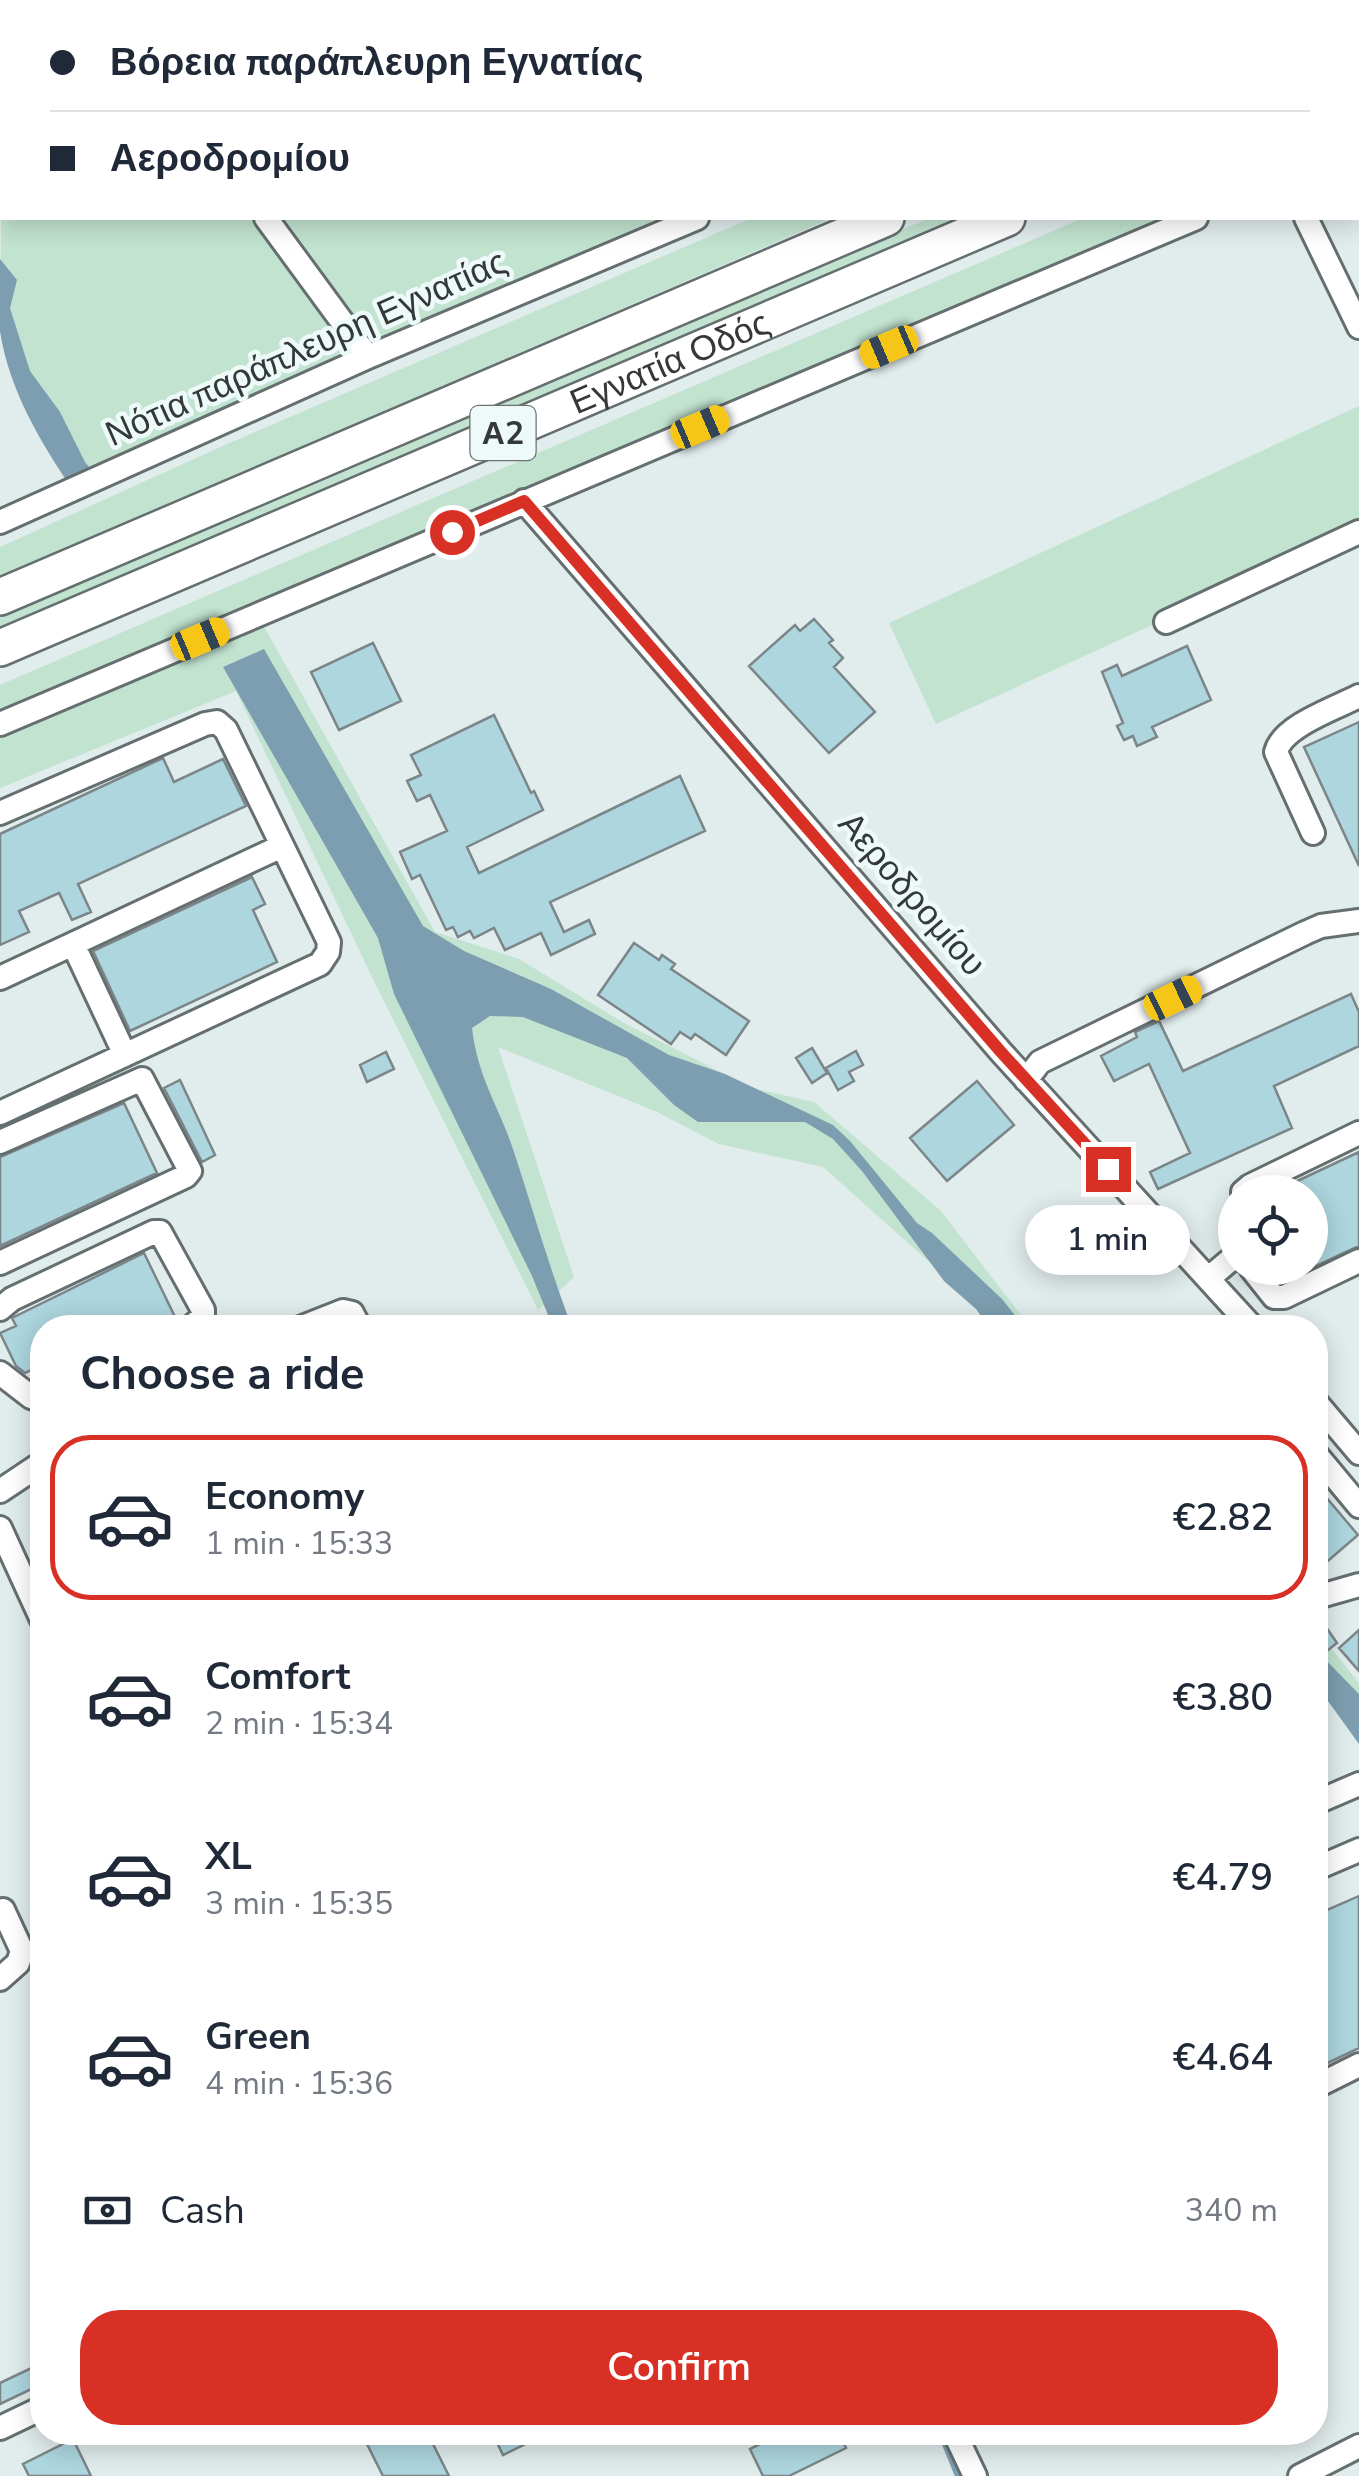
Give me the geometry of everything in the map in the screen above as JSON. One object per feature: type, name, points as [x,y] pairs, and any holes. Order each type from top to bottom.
[{"type":"highway","name":"Εγνατία Οδός","points":[[0,597],[881,220]]},
{"type":"highway","name":"Εγνατία Οδός","points":[[0,648],[1002,220]]},
{"type":"street","points":[[267,220],[368,357]]},
{"type":"street","name":"Νότια παράπλευρη Εγνατίας","points":[[0,522],[368,357],[692,220]]},
{"type":"street","points":[[0,724],[1191,220]]},
{"type":"street","points":[[1307,220],[1359,327]]},
{"type":"street","name":"Αεροδρομίου","points":[[524,501],[1026,1080],[1242,1315]]},
{"type":"street","points":[[1166,622],[1359,532]]},
{"type":"street","points":[[1313,834],[1276,752],[1278,745],[1287,733],[1359,696]]},
{"type":"street","points":[[0,813],[217,722],[226,730],[329,942],[320,964],[0,1113]]},
{"type":"street","points":[[0,978],[282,846]]},
{"type":"street","points":[[1026,1080],[1040,1062],[1305,933],[1322,926],[1359,921]]},
{"type":"street","points":[[73,944],[125,1055]]},
{"type":"street","points":[[0,1142],[142,1078],[190,1170],[186,1176],[0,1263]]},
{"type":"street","points":[[1273,1175],[1359,1133]]},
{"type":"street","points":[[0,1309],[48,1282],[160,1232],[203,1310],[201,1315]]},
{"type":"street","points":[[1328,1276],[1359,1261]]},
{"type":"street","points":[[1209,1278],[1218,1270]]},
{"type":"street","points":[[1262,1285],[1274,1297],[1284,1297],[1309,1285]]},
{"type":"street","points":[[0,1373],[30,1396]]},
{"type":"street","points":[[1328,1416],[1359,1453]]},
{"type":"street","points":[[1328,1468],[1359,1506]]},
{"type":"street","points":[[0,1491],[30,1477]]},
{"type":"street","points":[[0,1528],[30,1594]]},
{"type":"street","points":[[1328,1594],[1359,1585]]},
{"type":"street","points":[[1328,1797],[1359,1784]]},
{"type":"street","points":[[1328,1863],[1359,1850]]},
{"type":"street","points":[[0,1980],[18,1962],[22,1950],[4,1910]]},
{"type":"street","points":[[1328,2080],[1359,2065]]},
{"type":"street","points":[[0,2428],[30,2414]]},
{"type":"street","points":[[960,2445],[975,2476]]},
{"type":"street","points":[[1300,2476],[1359,2446]]},
{"type":"green space","points":[[1,220],[680,220],[96,476],[69,474],[0,315]]},
{"type":"green space","points":[[747,220],[827,220],[0,577],[0,547],[227,444]]},
{"type":"green space","points":[[924,220],[952,220],[0,628],[0,614]]},
{"type":"green space","points":[[1078,220],[1161,220],[0,713],[0,685]]},
{"type":"green space","points":[[1359,406],[1359,530],[936,724],[889,623]]},
{"type":"green space","points":[[262,623],[435,932],[519,959],[624,1023],[752,1088],[814,1102],[941,1211],[1021,1315],[989,1315],[823,1167],[719,1144],[657,1112],[498,1047],[574,1277],[538,1310],[372,977],[236,691],[0,788],[0,732]]},
{"type":"green space","points":[[1328,1644],[1359,1683],[1359,1741],[1328,1699]]},
{"type":"water","points":[[0,259],[17,280],[10,308],[30,371],[60,412],[96,476],[72,489],[18,394],[4,353],[0,331]]},
{"type":"water","points":[[264,649],[423,926],[464,951],[551,989],[669,1055],[725,1074],[833,1125],[917,1223],[1002,1299],[1015,1315],[980,1315],[944,1281],[862,1171],[833,1139],[805,1122],[698,1122],[674,1105],[627,1058],[523,1017],[490,1016],[472,1028],[475,1046],[568,1315],[548,1315],[394,994],[378,938],[223,667]]},
{"type":"water","points":[[1328,1662],[1359,1694],[1359,1744],[1328,1701]]},
{"type":"building","points":[[814,619],[843,658],[834,667],[875,712],[829,753],[749,666],[795,625],[800,631]]},
{"type":"building","points":[[373,643],[401,701],[339,730],[311,672]]},
{"type":"building","points":[[1187,646],[1211,700],[1152,727],[1157,737],[1137,746],[1133,736],[1124,740],[1117,726],[1123,723],[1102,672],[1117,665],[1122,676]]},
{"type":"building","points":[[494,715],[543,810],[467,847],[479,873],[680,776],[705,831],[550,902],[564,932],[589,920],[595,934],[551,955],[541,933],[505,950],[494,928],[474,938],[470,931],[458,937],[453,927],[446,930],[420,875],[412,879],[400,852],[447,831],[430,795],[417,801],[407,781],[421,775],[411,755]]},
{"type":"building","points":[[1359,722],[1359,866],[1304,747]]},
{"type":"building","points":[[163,758],[174,782],[223,759],[246,806],[78,884],[91,912],[72,920],[59,893],[19,911],[29,932],[0,945],[0,834]]},
{"type":"building","points":[[252,877],[265,904],[253,910],[277,962],[130,1031],[93,951]]},
{"type":"building","points":[[634,943],[659,960],[662,955],[675,964],[671,969],[749,1021],[726,1055],[695,1034],[691,1039],[680,1032],[671,1044],[598,995]]},
{"type":"building","points":[[1351,994],[1359,1012],[1359,1046],[1274,1086],[1292,1128],[1158,1189],[1150,1172],[1190,1153],[1149,1064],[1114,1081],[1101,1056],[1159,1021],[1183,1071]]},
{"type":"building","points":[[812,1048],[827,1073],[812,1083],[796,1058]]},
{"type":"building","points":[[856,1051],[863,1065],[849,1072],[854,1081],[838,1090],[826,1068]]},
{"type":"building","points":[[386,1052],[394,1069],[367,1082],[360,1065]]},
{"type":"building","points":[[180,1080],[215,1155],[202,1162],[164,1088]]},
{"type":"building","points":[[977,1081],[1014,1125],[947,1181],[910,1138]]},
{"type":"building","points":[[124,1103],[157,1173],[0,1246],[0,1157]]},
{"type":"building","points":[[1359,1152],[1359,1246],[1328,1260],[1328,1175],[1310,1175]]},
{"type":"building","points":[[144,1253],[174,1315],[30,1315],[30,1371],[25,1373],[16,1366],[0,1333],[16,1326],[12,1318]]},
{"type":"building","points":[[1328,1499],[1358,1535],[1328,1561]]},
{"type":"building","points":[[1328,1630],[1337,1643],[1328,1650]]},
{"type":"building","points":[[1359,1630],[1359,1671],[1339,1648]]},
{"type":"building","points":[[1359,1896],[1359,2048],[1328,2063],[1328,1910]]},
{"type":"building","points":[[30,2369],[30,2390],[0,2404],[0,2383]]},
{"type":"building","points":[[61,2445],[76,2445],[91,2476],[29,2476],[23,2464]]},
{"type":"building","points":[[368,2445],[434,2445],[449,2476],[383,2476]]},
{"type":"building","points":[[498,2445],[523,2445],[503,2455]]},
{"type":"building","points":[[758,2445],[846,2448],[789,2476],[763,2476],[750,2449]]},
{"type":"waterway","points":[[945,2445],[958,2476]]},
{"type":"route","points":[[452,532],[524,501],[1001,1052],[1108,1169]]}]
